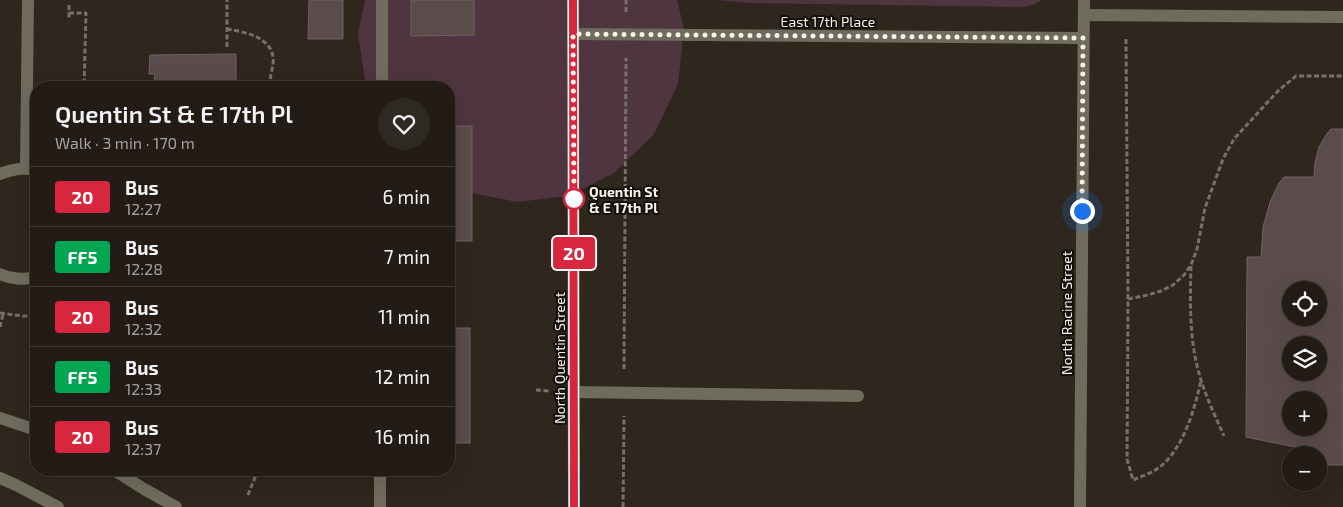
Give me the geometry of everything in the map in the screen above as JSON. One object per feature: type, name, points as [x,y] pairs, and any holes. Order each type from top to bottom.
[{"type":"street","points":[[28,0],[30,113]]},
{"type":"street","points":[[382,0],[382,81]]},
{"type":"street","name":"North Quentin Street","points":[[574,0],[574,507]]},
{"type":"street","name":"North Racine Street","points":[[1080,507],[1084,0]]},
{"type":"street","points":[[1084,14],[1343,17]]},
{"type":"street","name":"East 17th Place","points":[[573,34],[1083,38]]},
{"type":"street","points":[[0,174],[10,170],[30,169]]},
{"type":"street","points":[[0,274],[22,280],[30,279]]},
{"type":"street","points":[[574,392],[858,396]]},
{"type":"street","points":[[0,418],[30,428]]},
{"type":"street","points":[[124,476],[176,507]]},
{"type":"street","points":[[380,476],[380,507]]},
{"type":"street","points":[[0,478],[58,507]]},
{"type":"path","points":[[227,0],[227,46]]},
{"type":"path","points":[[623,507],[626,0]]},
{"type":"path","points":[[68,5],[68,20]]},
{"type":"path","points":[[68,13],[86,13],[84,81]]},
{"type":"path","points":[[227,29],[258,37],[270,48],[274,61],[269,81]]},
{"type":"path","points":[[1126,32],[1127,458],[1133,480],[1160,467],[1171,455],[1190,419],[1201,380]]},
{"type":"path","points":[[1128,299],[1148,295],[1167,288],[1184,275],[1191,265],[1197,249],[1205,208],[1223,159],[1234,139],[1249,121],[1279,90],[1296,76],[1343,76]]},
{"type":"path","points":[[1191,265],[1190,311],[1195,358],[1201,380],[1224,436]]},
{"type":"path","points":[[0,327],[1,313],[30,316]]},
{"type":"path","points":[[248,495],[256,476]]},
{"type":"shaded area","points":[[365,0],[677,0],[684,29],[678,84],[654,134],[614,173],[568,196],[517,202],[467,192],[455,186],[455,81],[365,81],[358,34]]},
{"type":"shaded area","points":[[717,0],[1042,0],[1033,5],[1020,7],[750,3]]},
{"type":"building","points":[[309,0],[343,0],[343,39],[308,39]]},
{"type":"building","points":[[411,0],[474,0],[474,35],[411,36]]},
{"type":"building","points":[[236,54],[236,81],[154,81],[155,74],[149,74],[150,55]]},
{"type":"building","points":[[455,126],[472,126],[472,241],[455,241]]},
{"type":"building","points":[[1331,129],[1343,129],[1343,465],[1327,465],[1327,446],[1290,446],[1246,437],[1247,257],[1261,257],[1263,227],[1270,202],[1279,183],[1284,177],[1314,177],[1319,147]]},
{"type":"building","points":[[455,328],[470,328],[470,443],[455,443]]},
{"type":"bus line","name":"20","points":[[573,0],[574,507]]},
{"type":"place","name":"Quentin St & E 17th Pl","points":[[574,199]]},
{"type":"route","points":[[574,199],[573,34],[1083,38],[1082,211]]}]
